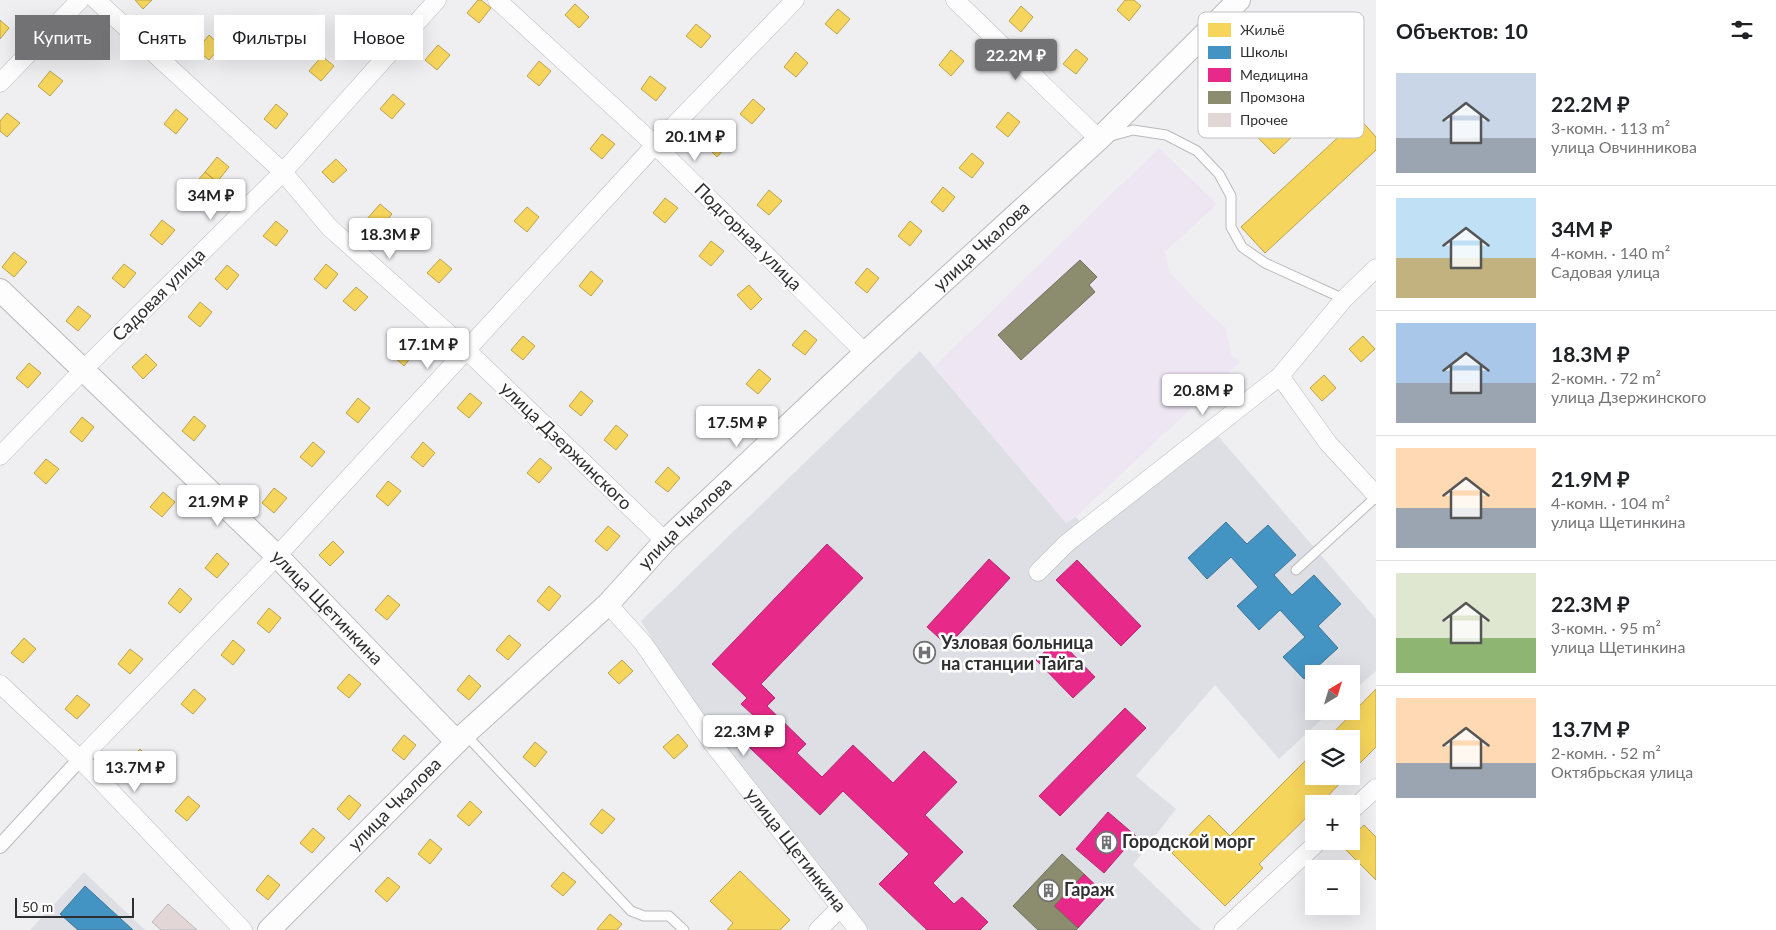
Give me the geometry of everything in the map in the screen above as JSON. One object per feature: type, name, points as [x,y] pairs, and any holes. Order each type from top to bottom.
[{"type":"street","points":[[0,83],[80,0]]},
{"type":"street","name":"улица Дзержинского","points":[[96,0],[283,172],[329,227],[467,352],[666,541]]},
{"type":"street","name":"Садовая улица","points":[[0,456],[84,369],[283,172],[437,0]]},
{"type":"street","name":"Подгорная улица","points":[[496,0],[655,145],[866,353]]},
{"type":"street","points":[[0,846],[80,759],[277,556],[467,352],[655,145],[795,0]]},
{"type":"street","points":[[956,0],[1099,139]]},
{"type":"street","name":"улица Чкалова","points":[[1227,12],[1239,0]]},
{"type":"street","name":"улица Чкалова","points":[[269,930],[461,738],[608,604],[666,541],[866,353],[1099,139],[1198,41]]},
{"type":"street","points":[[1038,572],[1067,543],[1280,376],[1344,299],[1376,268]]},
{"type":"street","name":"улица Щетинкина","points":[[0,290],[84,369],[174,460],[277,556],[461,738]]},
{"type":"street","points":[[1280,376],[1328,443],[1376,496]]},
{"type":"street","name":"улица Щетинкина","points":[[608,604],[644,643],[713,744],[858,930]]},
{"type":"street","points":[[0,684],[80,759],[244,930]]},
{"type":"street","points":[[1360,803],[1376,788]]},
{"type":"street","points":[[1223,930],[1308,850]]},
{"type":"street","points":[[818,930],[840,908]]},
{"type":"lane","points":[[1099,139],[1133,130],[1166,135],[1197,151],[1219,174],[1231,196],[1231,227],[1242,247],[1265,263],[1344,299]]},
{"type":"lane","points":[[1296,570],[1376,496]]},
{"type":"lane","points":[[461,738],[631,911],[644,916],[669,916],[684,930]]},
{"type":"shaded area","points":[[1159,148],[1217,204],[1165,252],[1169,271],[1198,303],[1226,328],[1231,354],[1240,362],[1076,517],[1066,523],[934,367]]},
{"type":"shaded area","name":"Узловая больница на станции Тайга","points":[[920,351],[1066,523],[1076,517],[1091,535],[1211,428],[1376,619],[1376,671],[1360,685],[1360,665],[1305,665],[1305,720],[1321,720],[1310,730],[1305,730],[1305,735],[1279,759],[1215,685],[1136,776],[1176,809],[1133,865],[1201,930],[870,930],[840,906],[741,781],[641,621]]},
{"type":"shaded area","points":[[84,872],[145,930],[30,930]]},
{"type":"building: Жильё","points":[[135,0],[152,0],[143,9]]},
{"type":"building: Жильё","points":[[478,0],[481,0],[491,8],[479,23],[467,13]]},
{"type":"building: Жильё","points":[[1125,0],[1134,0],[1141,6],[1129,21],[1117,10]]},
{"type":"building: Жильё","points":[[575,4],[589,17],[579,28],[565,15]]},
{"type":"building: Жильё","points":[[1021,6],[1033,17],[1021,32],[1009,21]]},
{"type":"building: Жильё","points":[[838,9],[850,19],[837,34],[825,24]]},
{"type":"building: Жильё","points":[[0,20],[9,28],[0,39]]},
{"type":"building: Жильё","points":[[696,24],[711,36],[701,48],[686,36]]},
{"type":"building: Жильё","points":[[209,35],[214,40],[214,54],[209,60],[204,56],[204,41]]},
{"type":"building: Жильё","points":[[438,45],[450,55],[437,70],[425,60]]},
{"type":"building: Жильё","points":[[1076,49],[1088,59],[1076,74],[1063,64]]},
{"type":"building: Жильё","points":[[951,50],[964,61],[951,76],[939,65]]},
{"type":"building: Жильё","points":[[796,52],[808,63],[796,77],[784,67]]},
{"type":"building: Жильё","points":[[325,58],[334,66],[321,81],[309,71],[319,60]]},
{"type":"building: Жильё","points":[[539,61],[551,71],[539,86],[527,76]]},
{"type":"building: Жильё","points":[[50,71],[63,81],[50,96],[38,86]]},
{"type":"building: Жильё","points":[[650,76],[666,88],[656,101],[641,89]]},
{"type":"building: Жильё","points":[[393,94],[405,104],[392,119],[380,109]]},
{"type":"building: Жильё","points":[[753,99],[765,109],[752,124],[740,114]]},
{"type":"building: Жильё","points":[[276,104],[288,114],[276,129],[264,119]]},
{"type":"building: Жильё","points":[[176,109],[188,119],[176,134],[164,124]]},
{"type":"building: Жильё","points":[[1008,112],[1020,122],[1008,137],[996,127]]},
{"type":"building: Жильё","points":[[7,113],[20,123],[7,137],[0,131],[0,121]]},
{"type":"building: Жильё","points":[[1364,124],[1376,137],[1376,150],[1265,253],[1241,227],[1337,138],[1364,138]]},
{"type":"building: Жильё","points":[[719,132],[730,143],[717,157],[706,146]]},
{"type":"building: Жильё","points":[[602,134],[615,144],[602,159],[590,149]]},
{"type":"building: Жильё","points":[[1258,138],[1291,138],[1274,154]]},
{"type":"building: Жильё","points":[[972,153],[984,163],[972,178],[959,168]]},
{"type":"building: Жильё","points":[[217,157],[229,167],[217,182],[205,172]]},
{"type":"building: Жильё","points":[[336,159],[347,170],[333,183],[322,172]]},
{"type":"building: Жильё","points":[[205,172],[217,182],[204,197],[192,187]]},
{"type":"building: Жильё","points":[[943,187],[955,197],[943,212],[931,202]]},
{"type":"building: Жильё","points":[[769,190],[782,201],[769,215],[757,205]]},
{"type":"building: Жильё","points":[[665,198],[678,208],[665,223],[653,213]]},
{"type":"building: Жильё","points":[[380,204],[392,214],[380,229],[367,219]]},
{"type":"building: Жильё","points":[[527,207],[539,217],[527,232],[514,221]]},
{"type":"building: Жильё","points":[[162,220],[175,230],[162,245],[150,235]]},
{"type":"building: Жильё","points":[[276,221],[288,231],[276,246],[263,236]]},
{"type":"building: Жильё","points":[[910,221],[922,231],[910,246],[898,236]]},
{"type":"building: Жильё","points":[[711,241],[724,251],[711,266],[699,256]]},
{"type":"building: Жильё","points":[[14,252],[27,262],[14,277],[2,267]]},
{"type":"building: Жильё","points":[[440,259],[452,269],[439,283],[427,273]]},
{"type":"building: Жильё","points":[[124,264],[136,273],[124,288],[112,278]]},
{"type":"building: Жильё","points":[[326,264],[338,274],[326,289],[314,279]]},
{"type":"building: Жильё","points":[[227,265],[239,275],[227,290],[215,279]]},
{"type":"building: Жильё","points":[[867,268],[879,278],[867,293],[855,283]]},
{"type":"building: Жильё","points":[[591,271],[603,281],[591,296],[579,286]]},
{"type":"building: Жильё","points":[[749,285],[762,299],[751,310],[737,295]]},
{"type":"building: Жильё","points":[[356,287],[368,297],[355,311],[343,301]]},
{"type":"building: Жильё","points":[[200,302],[212,312],[200,327],[188,317]]},
{"type":"building: Жильё","points":[[78,306],[91,316],[78,331],[66,321]]},
{"type":"building: Жильё","points":[[805,330],[817,340],[805,355],[792,345]]},
{"type":"building: Жильё","points":[[523,336],[535,346],[523,360],[511,350]]},
{"type":"building: Жильё","points":[[1363,336],[1375,349],[1361,362],[1349,349]]},
{"type":"building: Жильё","points":[[404,341],[416,351],[404,366],[392,355]]},
{"type":"building: Жильё","points":[[146,354],[157,365],[143,379],[132,367]]},
{"type":"building: Жильё","points":[[29,363],[41,373],[28,388],[16,378]]},
{"type":"building: Жильё","points":[[759,369],[771,379],[758,394],[746,384]]},
{"type":"building: Жильё","points":[[1324,375],[1336,388],[1322,401],[1310,388]]},
{"type":"building: Жильё","points":[[581,391],[593,401],[581,416],[569,406]]},
{"type":"building: Жильё","points":[[470,393],[482,403],[469,418],[457,408]]},
{"type":"building: Жильё","points":[[358,398],[370,408],[358,423],[346,413]]},
{"type":"building: Жильё","points":[[716,407],[728,417],[716,432],[704,422]]},
{"type":"building: Жильё","points":[[194,416],[206,426],[194,441],[182,431]]},
{"type":"building: Жильё","points":[[82,417],[94,427],[82,442],[70,432]]},
{"type":"building: Жильё","points":[[616,425],[628,435],[616,450],[604,440]]},
{"type":"building: Жильё","points":[[313,442],[325,452],[312,467],[300,457]]},
{"type":"building: Жильё","points":[[423,442],[435,453],[423,467],[411,457]]},
{"type":"building: Жильё","points":[[540,458],[552,468],[539,483],[527,473]]},
{"type":"building: Жильё","points":[[46,459],[59,469],[46,484],[34,473]]},
{"type":"building: Жильё","points":[[668,467],[680,478],[668,492],[655,482]]},
{"type":"building: Жильё","points":[[388,481],[401,491],[388,506],[376,496]]},
{"type":"building: Жильё","points":[[274,488],[287,498],[274,513],[262,503]]},
{"type":"building: Жильё","points":[[163,492],[175,502],[162,517],[150,507]]},
{"type":"building: Жильё","points":[[608,526],[620,536],[607,551],[595,541]]},
{"type":"building: Жильё","points":[[333,541],[344,552],[330,566],[319,555]]},
{"type":"building: Жильё","points":[[217,553],[229,564],[217,578],[205,568]]},
{"type":"building: Жильё","points":[[549,586],[561,596],[549,611],[537,601]]},
{"type":"building: Жильё","points":[[180,588],[192,599],[180,613],[168,603]]},
{"type":"building: Жильё","points":[[388,595],[400,605],[387,620],[375,610]]},
{"type":"building: Жильё","points":[[269,608],[281,618],[269,633],[257,623]]},
{"type":"building: Жильё","points":[[509,635],[521,645],[508,660],[496,650]]},
{"type":"building: Жильё","points":[[24,638],[36,649],[23,663],[11,653]]},
{"type":"building: Жильё","points":[[233,640],[245,650],[233,665],[221,655]]},
{"type":"building: Жильё","points":[[130,649],[143,659],[130,674],[118,664]]},
{"type":"building: Жильё","points":[[622,660],[633,671],[619,684],[608,673]]},
{"type":"building: Жильё","points":[[349,674],[361,684],[349,698],[337,688]]},
{"type":"building: Жильё","points":[[469,675],[481,686],[469,700],[457,690]]},
{"type":"building: Жильё","points":[[194,689],[206,699],[193,714],[181,704]]},
{"type":"building: Жильё","points":[[1376,689],[1376,747],[1360,763],[1360,730],[1336,730],[1346,720],[1360,720],[1360,705]]},
{"type":"building: Жильё","points":[[77,695],[90,705],[77,719],[65,709]]},
{"type":"building: Жильё","points":[[678,734],[688,746],[674,759],[663,747]]},
{"type":"building: Жильё","points":[[404,735],[416,745],[404,760],[392,750]]},
{"type":"building: Жильё","points":[[535,742],[547,752],[535,767],[523,757]]},
{"type":"building: Жильё","points":[[140,749],[151,761],[137,774],[126,763]]},
{"type":"building: Жильё","points":[[1305,761],[1305,785],[1338,785],[1329,795],[1305,795],[1305,819],[1259,864],[1263,868],[1225,906],[1172,853],[1209,815],[1230,836]]},
{"type":"building: Жильё","points":[[349,795],[361,805],[349,820],[337,809]]},
{"type":"building: Жильё","points":[[188,796],[200,806],[187,821],[175,811]]},
{"type":"building: Жильё","points":[[470,801],[482,812],[469,826],[457,816]]},
{"type":"building: Жильё","points":[[602,809],[615,819],[602,834],[590,824]]},
{"type":"building: Жильё","points":[[1364,825],[1376,837],[1376,880],[1360,864],[1360,860],[1356,860],[1346,850],[1360,850],[1360,829]]},
{"type":"building: Жильё","points":[[313,828],[325,838],[312,853],[300,843]]},
{"type":"building: Жильё","points":[[430,839],[442,849],[430,864],[418,854]]},
{"type":"building: Жильё","points":[[740,871],[790,920],[780,930],[727,930],[733,923],[710,901]]},
{"type":"building: Жильё","points":[[563,872],[576,882],[563,896],[551,886]]},
{"type":"building: Жильё","points":[[268,875],[280,885],[268,900],[256,890]]},
{"type":"building: Жильё","points":[[388,877],[400,887],[387,902],[375,891]]},
{"type":"building: Жильё","points":[[610,914],[622,924],[617,930],[597,929]]},
{"type":"building: Школы","points":[[1226,522],[1247,544],[1268,525],[1296,555],[1274,575],[1292,595],[1314,575],[1341,604],[1318,626],[1338,648],[1319,665],[1305,665],[1304,679],[1283,657],[1305,637],[1280,610],[1259,630],[1237,606],[1258,587],[1231,557],[1207,579],[1188,558]]},
{"type":"building: Школы","points":[[85,886],[133,930],[78,930],[60,914]]},
{"type":"building: Медицина","points":[[827,544],[863,578],[761,684],[775,698],[767,706],[806,744],[797,753],[822,777],[853,745],[893,783],[924,751],[957,782],[925,815],[963,852],[933,883],[954,904],[962,897],[988,922],[980,930],[927,930],[879,884],[909,854],[843,791],[820,815],[749,747],[767,728],[741,704],[747,698],[712,664]]},
{"type":"building: Медицина","points":[[989,559],[1010,578],[948,646],[927,627]]},
{"type":"building: Медицина","points":[[1077,560],[1141,626],[1121,646],[1056,580]]},
{"type":"building: Медицина","points":[[1058,639],[1095,677],[1073,698],[1036,660]]},
{"type":"building: Медицина","points":[[1125,708],[1146,728],[1060,816],[1039,796]]},
{"type":"building: Медицина","name":"Городской морг","points":[[1108,812],[1136,836],[1104,873],[1076,849]]},
{"type":"building: Медицина","points":[[1084,874],[1107,896],[1078,928],[1054,906]]},
{"type":"building: Промзона","points":[[1080,260],[1097,277],[1089,285],[1095,292],[1021,360],[998,335]]},
{"type":"building: Промзона","name":"Гараж","points":[[1062,854],[1084,874],[1054,906],[1078,928],[1076,930],[1038,930],[1013,906]]},
{"type":"building: Прочее","points":[[168,904],[197,930],[161,930],[152,922]]},
{"type":"place","name":"Узловая больница на станции Тайга","points":[[925,653]]},
{"type":"place","name":"Городской морг","points":[[1106,842]]},
{"type":"place","name":"Гараж","points":[[1048,890]]}]
